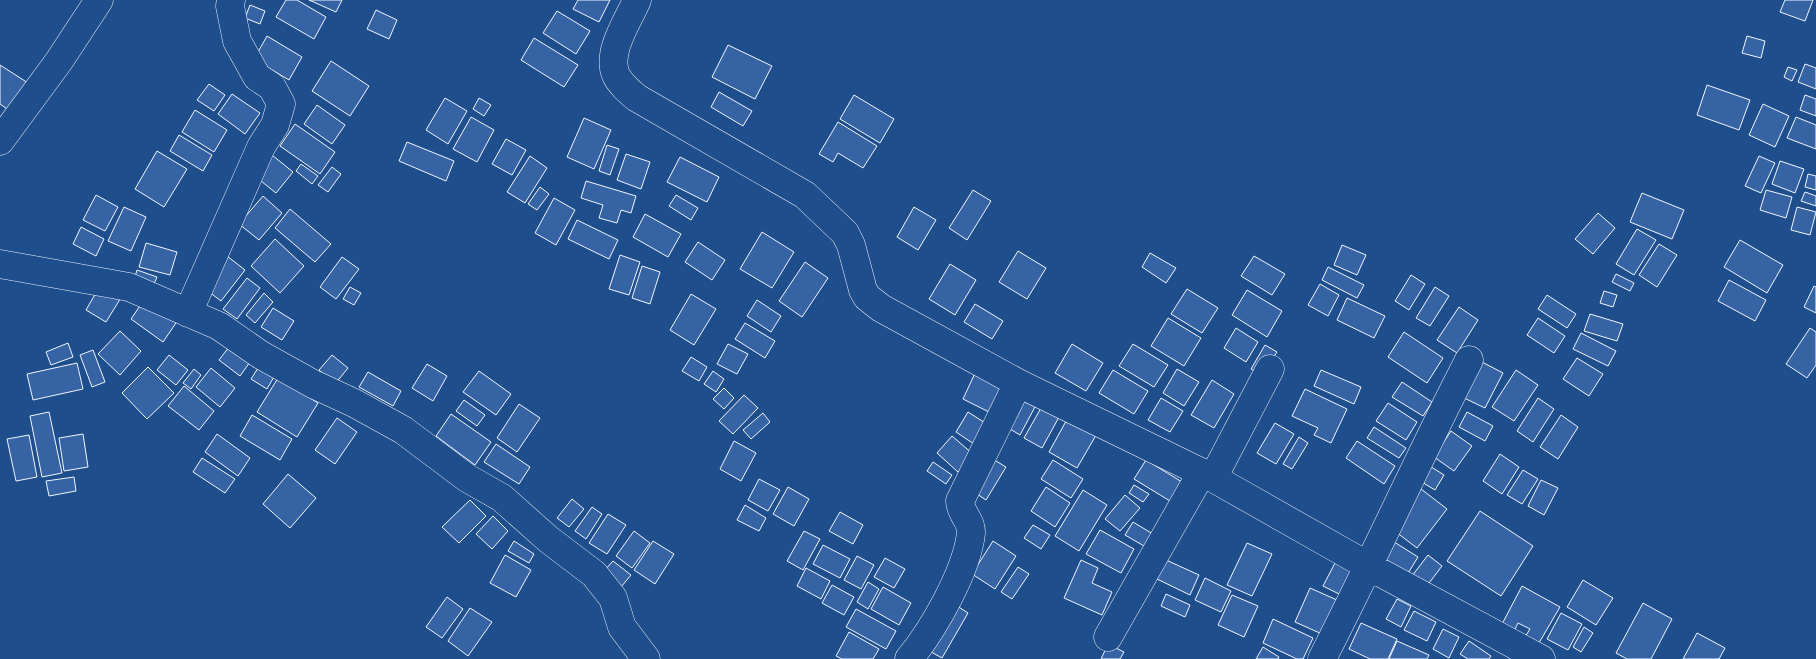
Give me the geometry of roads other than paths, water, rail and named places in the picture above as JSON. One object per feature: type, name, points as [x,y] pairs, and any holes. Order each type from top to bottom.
[{"type":"street","points":[[0,141],[58,61],[98,0]]},
{"type":"street","points":[[188,313],[261,147],[274,125],[281,104],[272,87],[256,77],[237,41],[230,6],[232,0]]},
{"type":"street","points":[[637,0],[616,48],[614,63],[616,75],[622,84],[637,98],[805,195],[845,234],[852,245],[863,290],[867,298],[881,308],[1018,383],[1207,475],[1370,568],[1541,659]]},
{"type":"street","points":[[0,264],[129,287],[219,326],[261,355],[395,426],[467,478],[502,498],[548,539],[594,574],[613,598],[622,627],[646,659]]},
{"type":"street","points":[[1322,659],[1370,568],[1429,439],[1469,360]]},
{"type":"street","points":[[1108,637],[1270,368]]},
{"type":"street","points":[[909,659],[928,636],[965,557],[971,531],[966,517],[960,509],[960,501],[1018,383]]}]
